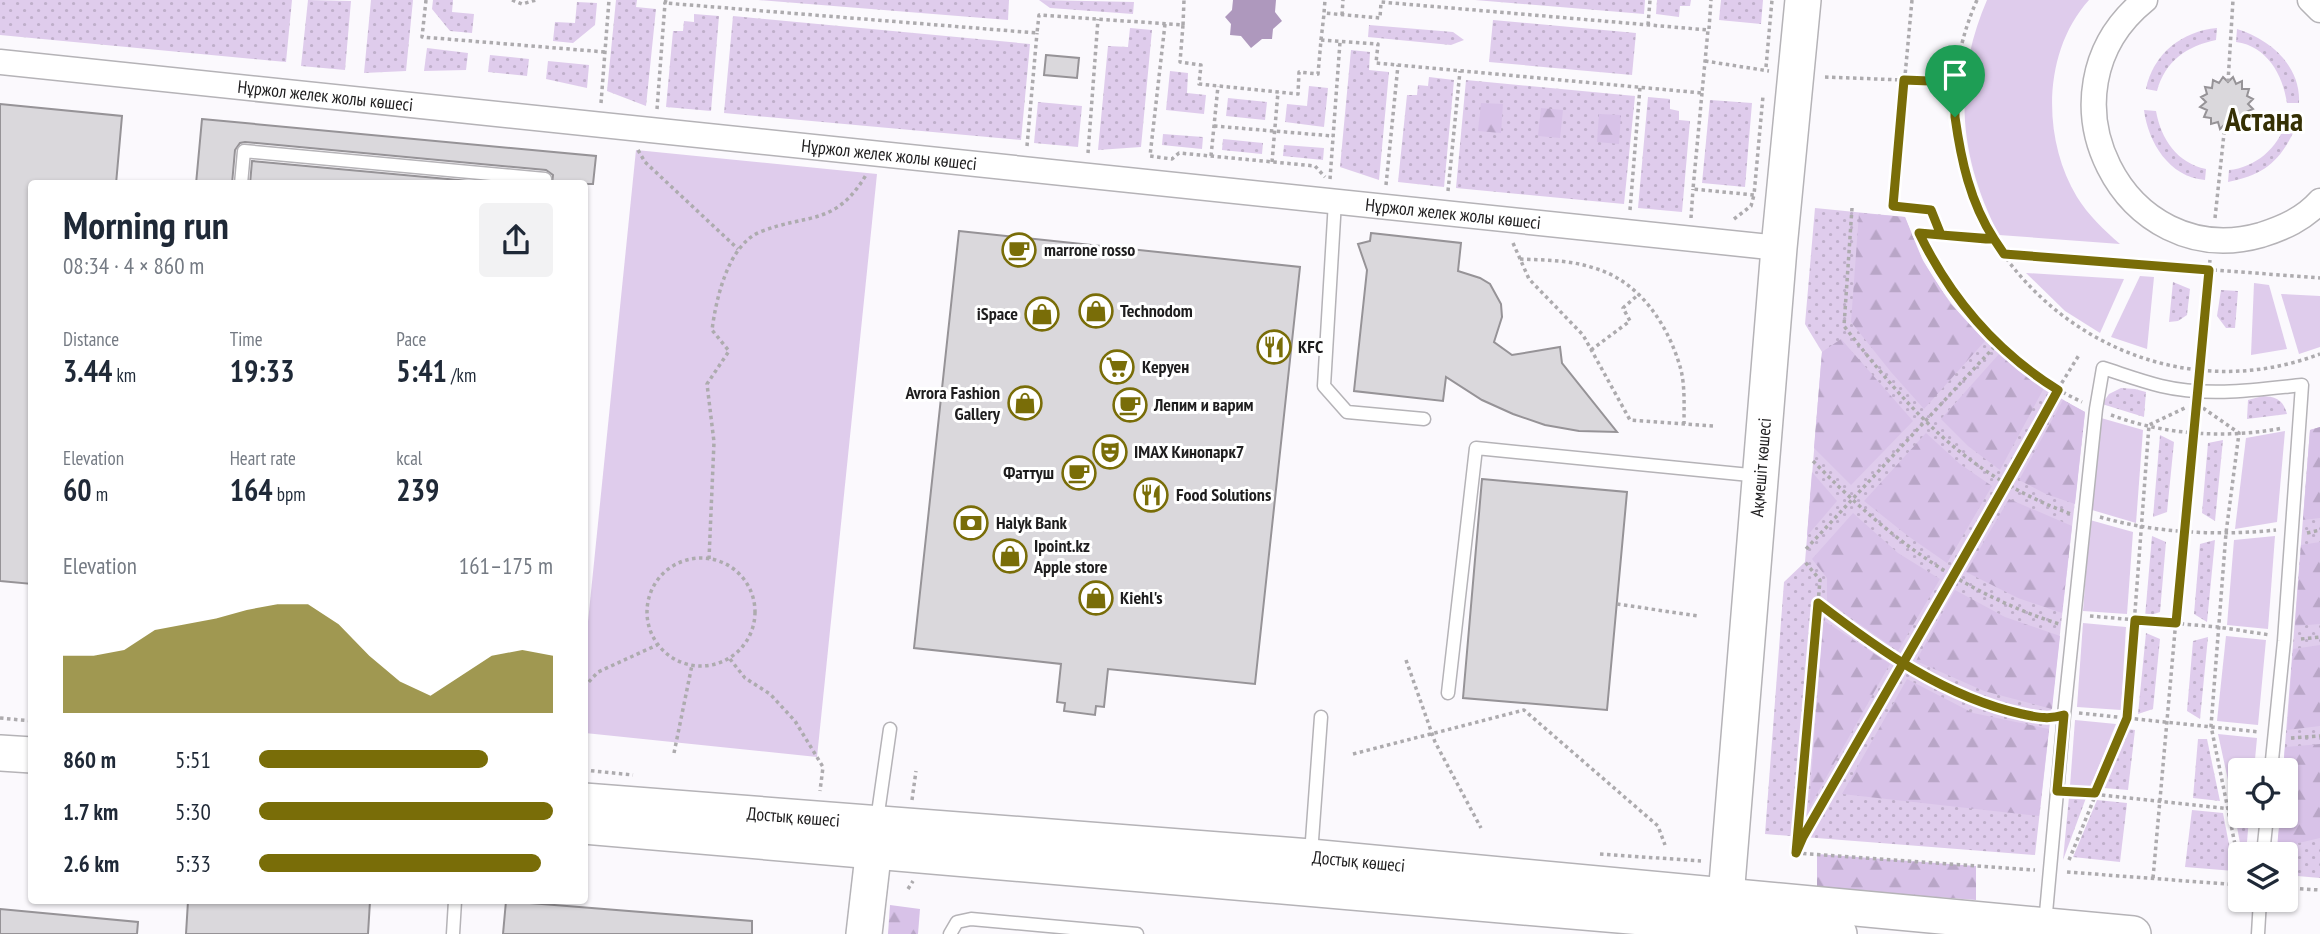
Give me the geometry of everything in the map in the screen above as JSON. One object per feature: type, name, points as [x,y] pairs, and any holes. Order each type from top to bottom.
[{"type":"street","name":"Ақмешіт көшесі","points":[[1724,918],[1779,248],[1803,0]]},
{"type":"street","points":[[2145,0],[2118,27],[2101,57],[2093,92],[2094,127],[2104,160],[2122,190],[2148,214],[2179,231],[2213,239],[2248,238],[2282,229],[2312,210],[2320,201]]},
{"type":"street","points":[[2310,0],[2320,10]]},
{"type":"street","name":"Нұржол желек жолы көшесі","points":[[0,62],[1779,248]]},
{"type":"street","points":[[0,752],[28,755]]},
{"type":"street","points":[[0,775],[28,778]]},
{"type":"street","name":"Достық көшесі","points":[[588,801],[875,837],[1724,918],[2045,927],[2133,934]]},
{"type":"street","name":"Достық көшесі","points":[[588,826],[1310,857],[1839,934]]},
{"type":"street","points":[[864,934],[875,837]]},
{"type":"lane","points":[[241,180],[244,151],[545,179]]},
{"type":"lane","points":[[1335,201],[1324,386],[1347,412],[1424,419]]},
{"type":"lane","points":[[2045,927],[2073,626],[2096,409],[2104,368],[2196,397],[2302,385],[2284,641],[2272,758]]},
{"type":"lane","points":[[1448,693],[1476,448],[1760,476]]},
{"type":"lane","points":[[1310,857],[1321,717]]},
{"type":"lane","points":[[875,837],[890,729]]},
{"type":"lane","points":[[453,934],[455,904]]},
{"type":"lane","points":[[2258,934],[2259,912]]},
{"type":"lane","points":[[950,934],[957,922],[971,919],[1137,934]]},
{"type":"path","points":[[426,0],[422,37],[605,52]]},
{"type":"path","points":[[512,0],[522,4],[536,0]]},
{"type":"path","points":[[601,103],[609,0]]},
{"type":"path","points":[[1184,0],[1180,62],[1200,65],[1199,84],[1298,94],[1299,72],[1318,74],[1325,0]]},
{"type":"path","points":[[1342,15],[1343,0]]},
{"type":"path","points":[[1648,25],[1650,0]]},
{"type":"path","points":[[1691,219],[1711,0]]},
{"type":"path","points":[[1766,70],[1772,0]]},
{"type":"path","points":[[1912,0],[1893,206],[1931,210],[1941,235]]},
{"type":"path","points":[[1977,0],[1961,48],[1955,82],[1955,117],[1960,151],[1969,185],[1994,239],[2020,275],[2044,301],[2096,339],[2132,356],[2165,366],[2199,371],[2236,372],[2271,368],[2320,354]]},
{"type":"path","points":[[2228,82],[2233,0]]},
{"type":"path","points":[[657,110],[666,1],[1037,33]]},
{"type":"path","points":[[1324,13],[1380,18],[1381,2],[1407,2],[1708,30]]},
{"type":"path","points":[[1027,148],[1039,15],[1183,25]]},
{"type":"path","points":[[1088,155],[1098,19]]},
{"type":"path","points":[[1165,24],[1150,156],[1172,159],[1179,153],[1315,166],[1330,183],[1340,42]]},
{"type":"path","points":[[1321,40],[1378,44],[1376,64],[1702,93]]},
{"type":"path","points":[[1705,61],[1774,72]]},
{"type":"path","points":[[1385,189],[1398,65]]},
{"type":"path","points":[[1447,195],[1460,71]]},
{"type":"path","points":[[1825,77],[1955,82]]},
{"type":"path","points":[[1727,222],[1740,217],[1751,206],[1765,84]]},
{"type":"path","points":[[1211,156],[1218,86]]},
{"type":"path","points":[[1629,214],[1640,87]]},
{"type":"path","points":[[1272,162],[1278,92]]},
{"type":"path","points":[[2153,878],[2192,434],[2225,124]]},
{"type":"path","points":[[1214,126],[1333,136]]},
{"type":"path","points":[[634,144],[645,162],[738,249]]},
{"type":"path","points":[[709,559],[714,442],[707,384],[729,351],[712,330],[717,298],[738,249],[759,232],[828,214],[857,190],[871,166]]},
{"type":"path","points":[[1693,189],[1754,195]]},
{"type":"path","points":[[1852,208],[1844,326],[1888,383],[1924,422],[1967,459],[2040,503],[2085,519],[2090,514],[2136,527],[2226,533],[2276,530],[2292,535],[2320,530]]},
{"type":"path","points":[[1679,218],[1701,220]]},
{"type":"path","points":[[1994,239],[1919,233],[1947,286],[1966,310],[1997,344],[2032,373],[2058,389],[2096,409],[2148,425],[2192,434],[2239,433],[2298,425]]},
{"type":"path","points":[[1511,240],[1529,279],[1583,335],[1630,420],[1714,426]]},
{"type":"path","points":[[2004,254],[2320,278]]},
{"type":"path","points":[[1520,259],[1560,260],[1597,268],[1645,300],[1660,323],[1681,371],[1684,424]]},
{"type":"path","points":[[1591,350],[1630,321],[1623,308],[1639,294]]},
{"type":"path","points":[[1806,549],[1997,344]]},
{"type":"path","points":[[1796,853],[2079,355]]},
{"type":"path","points":[[2148,425],[2196,397]]},
{"type":"path","points":[[2196,397],[2239,433]]},
{"type":"path","points":[[2064,872],[2127,718],[2148,425]]},
{"type":"path","points":[[2234,842],[2211,726],[2226,533],[2239,433]]},
{"type":"path","points":[[1813,461],[1852,500],[1917,554],[1952,576],[2022,612],[2073,626],[2082,615],[2218,627],[2266,634],[2284,641],[2320,637]]},
{"type":"path","points":[[709,559],[720,561],[734,569],[746,581],[753,596],[756,613],[753,629],[745,644],[718,664],[702,667],[669,657],[657,645],[649,629],[646,612],[649,595],[658,579],[670,567],[686,560],[709,559]]},
{"type":"path","points":[[1796,853],[1820,580],[1805,562]]},
{"type":"path","points":[[1818,603],[1863,638],[1902,663],[1998,709],[2050,720],[2076,713],[2257,731],[2274,737],[2320,736]]},
{"type":"path","points":[[1617,604],[1698,616]]},
{"type":"path","points":[[588,683],[598,672],[657,645]]},
{"type":"path","points":[[729,658],[745,678],[770,694],[795,721],[823,767],[820,791]]},
{"type":"path","points":[[1406,660],[1432,733],[1481,828]]},
{"type":"path","points":[[674,753],[692,665]]},
{"type":"path","points":[[1353,754],[1524,710],[1658,826],[1665,845]]},
{"type":"path","points":[[0,718],[28,721]]},
{"type":"path","points":[[912,802],[916,771]]},
{"type":"path","points":[[2057,791],[2227,807]]},
{"type":"path","points":[[1796,853],[2228,884]]},
{"type":"path","points":[[2298,889],[2320,890]]},
{"type":"shaded area","points":[[0,0],[292,0],[286,62],[0,35]]},
{"type":"shaded area","points":[[308,0],[351,1],[345,70],[301,66]]},
{"type":"shaded area","points":[[371,0],[413,0],[406,71],[364,73]]},
{"type":"shaded area","points":[[433,0],[453,0],[452,12],[474,14],[472,33],[450,31],[432,9]]},
{"type":"shaded area","points":[[616,0],[637,0],[636,7],[656,9],[646,106],[607,91]]},
{"type":"shaded area","points":[[758,0],[1009,0],[1008,20]]},
{"type":"shaded area","points":[[1039,0],[1134,2],[1133,14],[1050,8]]},
{"type":"shaded area","points":[[1233,0],[1276,0],[1275,12],[1282,21],[1273,29],[1272,39],[1262,39],[1251,48],[1241,36],[1230,35],[1231,24],[1225,17],[1232,10]]},
{"type":"shaded area","points":[[1475,0],[1645,0],[1644,14]]},
{"type":"shaded area","points":[[1657,0],[1691,0],[1690,6],[1680,6],[1679,17],[1656,14]]},
{"type":"shaded area","points":[[1721,0],[1763,0],[1761,24],[1719,20]]},
{"type":"shaded area","points":[[1987,0],[2089,0],[2062,45],[2052,96],[2053,123],[2066,174],[2077,197],[2086,210],[2120,244],[1999,235],[1975,177],[1965,119],[1968,60]]},
{"type":"shaded area","points":[[577,2],[597,3],[595,25],[573,43],[553,41],[555,22],[575,23]]},
{"type":"shaded area","points":[[694,14],[719,16],[711,111],[666,107],[673,31],[683,31],[684,21],[694,22]]},
{"type":"shaded area","points":[[733,16],[1030,44],[1021,140],[724,113]]},
{"type":"shaded area","points":[[1493,20],[1636,33],[1632,75],[1489,62]]},
{"type":"shaded area","points":[[1369,25],[1453,32],[1464,40],[1451,45],[1368,37]]},
{"type":"shaded area","points":[[1130,28],[1152,30],[1141,147],[1098,150],[1108,46],[1128,47]]},
{"type":"shaded area","points":[[2217,28],[2216,40],[2196,46],[2172,63],[2157,91],[2146,89],[2155,65],[2171,46],[2192,34]]},
{"type":"shaded area","points":[[2237,29],[2261,40],[2281,56],[2295,77],[2299,103],[2287,103],[2282,82],[2272,64],[2256,49],[2236,42]]},
{"type":"shaded area","points":[[427,48],[468,53],[466,70],[424,71]]},
{"type":"shaded area","points":[[1351,50],[1370,52],[1369,70],[1389,72],[1379,180],[1340,167]]},
{"type":"shaded area","points":[[490,55],[529,59],[527,76],[488,72]]},
{"type":"shaded area","points":[[548,61],[589,65],[587,88],[546,79]]},
{"type":"shaded area","points":[[1170,71],[1188,73],[1187,93],[1206,95],[1204,114],[1166,110]]},
{"type":"shaded area","points":[[1429,77],[1454,80],[1444,187],[1398,182],[1407,95],[1417,95],[1418,85],[1428,86]]},
{"type":"shaded area","points":[[1466,80],[1635,96],[1624,204],[1456,188]]},
{"type":"shaded area","points":[[1309,86],[1328,88],[1324,127],[1285,122],[1287,104],[1307,106]]},
{"type":"shaded area","points":[[1648,97],[1670,99],[1670,109],[1679,111],[1679,120],[1690,121],[1682,212],[1638,208]]},
{"type":"shaded area","points":[[1228,98],[1267,102],[1265,120],[1226,116]]},
{"type":"shaded area","points":[[1710,100],[1752,103],[1745,187],[1702,183]]},
{"type":"shaded area","points":[[1038,102],[1082,106],[1078,147],[1034,143]]},
{"type":"shaded area","points":[[2144,110],[2156,111],[2166,140],[2187,161],[2206,169],[2205,180],[2181,172],[2162,156],[2150,134]]},
{"type":"shaded area","points":[[2298,122],[2286,146],[2272,163],[2253,175],[2228,182],[2229,170],[2256,161],[2277,141],[2285,123]]},
{"type":"shaded area","points":[[1163,134],[1203,137],[1202,149],[1162,145]]},
{"type":"shaded area","points":[[1223,139],[1263,143],[1262,154],[1222,150]]},
{"type":"shaded area","points":[[1284,145],[1324,148],[1323,160],[1283,156]]},
{"type":"shaded area","points":[[636,150],[877,174],[817,757],[588,733],[588,622]]},
{"type":"shaded area","points":[[1815,208],[1905,217],[1924,262],[1955,309],[1994,349],[2015,366],[2037,383],[2085,412],[2035,855],[1765,834],[1784,582],[1805,562],[1822,352],[1805,324]]},
{"type":"shaded area","points":[[2026,273],[2124,279],[2100,333],[2065,311]]},
{"type":"shaded area","points":[[2140,276],[2154,277],[2147,349],[2111,337]]},
{"type":"shaded area","points":[[2173,282],[2190,289],[2187,315],[2178,321],[2169,322]]},
{"type":"shaded area","points":[[2254,283],[2269,285],[2287,349],[2251,355]]},
{"type":"shaded area","points":[[2221,290],[2238,291],[2235,328],[2226,328],[2217,316]]},
{"type":"shaded area","points":[[2281,294],[2320,296],[2320,347],[2299,354]]},
{"type":"shaded area","points":[[2121,388],[2146,392],[2144,417],[2102,404],[2109,394]]},
{"type":"shaded area","points":[[2263,396],[2279,400],[2287,414],[2247,419],[2248,400]]},
{"type":"shaded area","points":[[2101,418],[2143,430],[2136,523],[2092,510]]},
{"type":"shaded area","points":[[2320,427],[2320,878],[2298,876],[2298,842],[2278,842],[2279,828],[2298,828],[2298,758],[2284,758],[2310,430]]},
{"type":"shaded area","points":[[2285,431],[2277,522],[2235,529],[2246,438]]},
{"type":"shaded area","points":[[2160,435],[2174,442],[2167,512],[2153,517]]},
{"type":"shaded area","points":[[2223,440],[2215,521],[2202,513],[2208,443]]},
{"type":"shaded area","points":[[2090,520],[2133,532],[2127,614],[2083,611]]},
{"type":"shaded area","points":[[2152,536],[2166,542],[2160,612],[2145,617]]},
{"type":"shaded area","points":[[2275,536],[2268,629],[2227,625],[2234,540]]},
{"type":"shaded area","points":[[2215,540],[2207,622],[2194,614],[2200,544]]},
{"type":"shaded area","points":[[2083,623],[2126,627],[2121,710],[2077,707]]},
{"type":"shaded area","points":[[2146,633],[2160,639],[2153,709],[2138,714]]},
{"type":"shaded area","points":[[2226,636],[2266,640],[2258,725],[2217,721]]},
{"type":"shaded area","points":[[2208,637],[2200,719],[2187,711],[2193,641]]},
{"type":"shaded area","points":[[2075,720],[2116,724],[2091,786],[2070,786]]},
{"type":"shaded area","points":[[2127,729],[2135,730],[2128,790],[2104,788]]},
{"type":"shaded area","points":[[2218,734],[2257,738],[2255,758],[2228,758],[2228,780]]},
{"type":"shaded area","points":[[2198,739],[2207,739],[2220,801],[2193,798]]},
{"type":"shaded area","points":[[2069,797],[2086,798],[2063,860]]},
{"type":"shaded area","points":[[2097,800],[2127,803],[2120,862],[2073,857]]},
{"type":"shaded area","points":[[2192,810],[2223,813],[2228,842],[2228,871],[2185,867]]},
{"type":"shaded area","points":[[2237,828],[2248,828],[2247,842],[2240,842]]},
{"type":"green space","points":[[1481,103],[1503,104],[1501,133],[1478,131]]},
{"type":"green space","points":[[1541,108],[1563,110],[1560,138],[1538,136]]},
{"type":"green space","points":[[1599,114],[1621,115],[1619,144],[1597,142]]},
{"type":"green space","points":[[1859,213],[1905,217],[1923,261],[1950,303],[1985,341],[1924,409],[1851,322]]},
{"type":"green space","points":[[1841,339],[1913,421],[1851,485],[1814,448],[1822,352]]},
{"type":"green space","points":[[1999,354],[2044,388],[2000,470],[1968,446],[1941,419]]},
{"type":"green space","points":[[2063,400],[2085,412],[2075,504],[2046,494],[2019,480]]},
{"type":"green space","points":[[2320,427],[2320,518],[2303,520],[2310,430]]},
{"type":"green space","points":[[1926,433],[1960,464],[1992,486],[1947,563],[1864,501]]},
{"type":"green space","points":[[1812,472],[1837,501],[1807,536]]},
{"type":"green space","points":[[2009,499],[2072,526],[2062,613],[2018,598],[1966,572]]},
{"type":"green space","points":[[1853,513],[1898,553],[1940,579],[1898,651],[1827,601],[1827,578],[1812,559]]},
{"type":"green space","points":[[2320,542],[2320,624],[2295,626],[2301,545]]},
{"type":"green space","points":[[1955,590],[2005,617],[2060,636],[2052,709],[1984,691],[1916,661]]},
{"type":"green space","points":[[1823,620],[1890,664],[1809,808]]},
{"type":"green space","points":[[2320,645],[2320,726],[2287,730],[2293,649]]},
{"type":"green space","points":[[1907,679],[1973,713],[2049,729],[2039,816],[1842,794]]},
{"type":"green space","points":[[2320,744],[2320,838],[2298,843],[2278,842],[2279,828],[2298,828],[2298,758],[2284,758],[2285,747]]},
{"type":"green space","points":[[1817,854],[1976,866],[1976,900],[1817,888]]},
{"type":"green space","points":[[890,905],[920,909],[918,934],[888,934]]},
{"type":"building","points":[[1046,55],[1079,58],[1077,78],[1044,75]]},
{"type":"building","points":[[2223,77],[2228,82],[2233,77],[2236,84],[2242,81],[2242,89],[2249,89],[2247,96],[2253,99],[2248,104],[2253,109],[2246,112],[2248,119],[2241,119],[2241,126],[2234,123],[2230,130],[2225,124],[2220,129],[2218,122],[2211,124],[2211,118],[2204,117],[2207,110],[2200,107],[2206,102],[2201,97],[2207,94],[2205,87],[2212,88],[2213,80],[2219,83]]},
{"type":"building","points":[[0,104],[122,116],[116,180],[28,180],[28,584],[0,581]]},
{"type":"building","points":[[202,119],[596,156],[593,184],[588,184],[588,180],[552,180],[553,175],[546,170],[245,142],[240,143],[235,150],[232,180],[196,180]]},
{"type":"building","points":[[252,161],[459,180],[250,180]]},
{"type":"building","name":"Керуен","points":[[959,231],[1300,267],[1255,684],[1108,669],[1104,707],[1096,706],[1095,715],[1064,711],[1065,703],[1057,702],[1061,664],[914,648]]},
{"type":"building","points":[[1371,233],[1461,243],[1458,271],[1490,284],[1501,304],[1502,317],[1494,342],[1512,355],[1560,347],[1562,363],[1617,432],[1579,431],[1545,425],[1482,400],[1446,377],[1443,401],[1354,391],[1367,270],[1358,244],[1370,241]]},
{"type":"building","points":[[1482,479],[1627,492],[1607,710],[1463,698]]},
{"type":"building","points":[[188,904],[370,904],[368,934],[186,934]]},
{"type":"building","points":[[506,904],[543,904],[752,921],[752,934],[503,934]]},
{"type":"building","points":[[0,909],[138,922],[137,934],[0,934]]},
{"type":"place","name":"marrone rosso","points":[[1019,250]]},
{"type":"place","name":"Technodom","points":[[1096,311]]},
{"type":"place","name":"iSpace","points":[[1042,314]]},
{"type":"place","name":"KFC","points":[[1274,347]]},
{"type":"place","name":"Керуен","points":[[1117,367]]},
{"type":"place","name":"Avrora Fashion Gallery","points":[[1025,403]]},
{"type":"place","name":"Лепим и варим","points":[[1130,405]]},
{"type":"place","name":"IMAX Кинопарк7","points":[[1110,452]]},
{"type":"place","name":"Фаттуш","points":[[1079,473]]},
{"type":"place","name":"Food Solutions","points":[[1151,495]]},
{"type":"place","name":"Halyk Bank","points":[[971,523]]},
{"type":"place","name":"Ipoint.kz Apple store","points":[[1010,556]]},
{"type":"place","name":"Kiehl's","points":[[1096,598]]},
{"type":"district","name":"Астана","points":[[2264,120]]},
{"type":"route","points":[[1955,117],[1955,82],[1904,80],[1893,206],[1931,210],[1941,235],[1994,239],[2004,254],[2209,270],[2176,623],[2135,620],[2127,718],[2095,793],[2057,791],[2064,715],[2050,720],[1998,709],[1952,689],[1902,663],[1863,638],[1818,603],[1796,853],[1803,837],[1902,663],[1979,530],[2058,390],[2008,354],[1986,333],[1947,286],[1919,233],[1986,239],[1994,239],[1969,185],[1955,117]]}]
